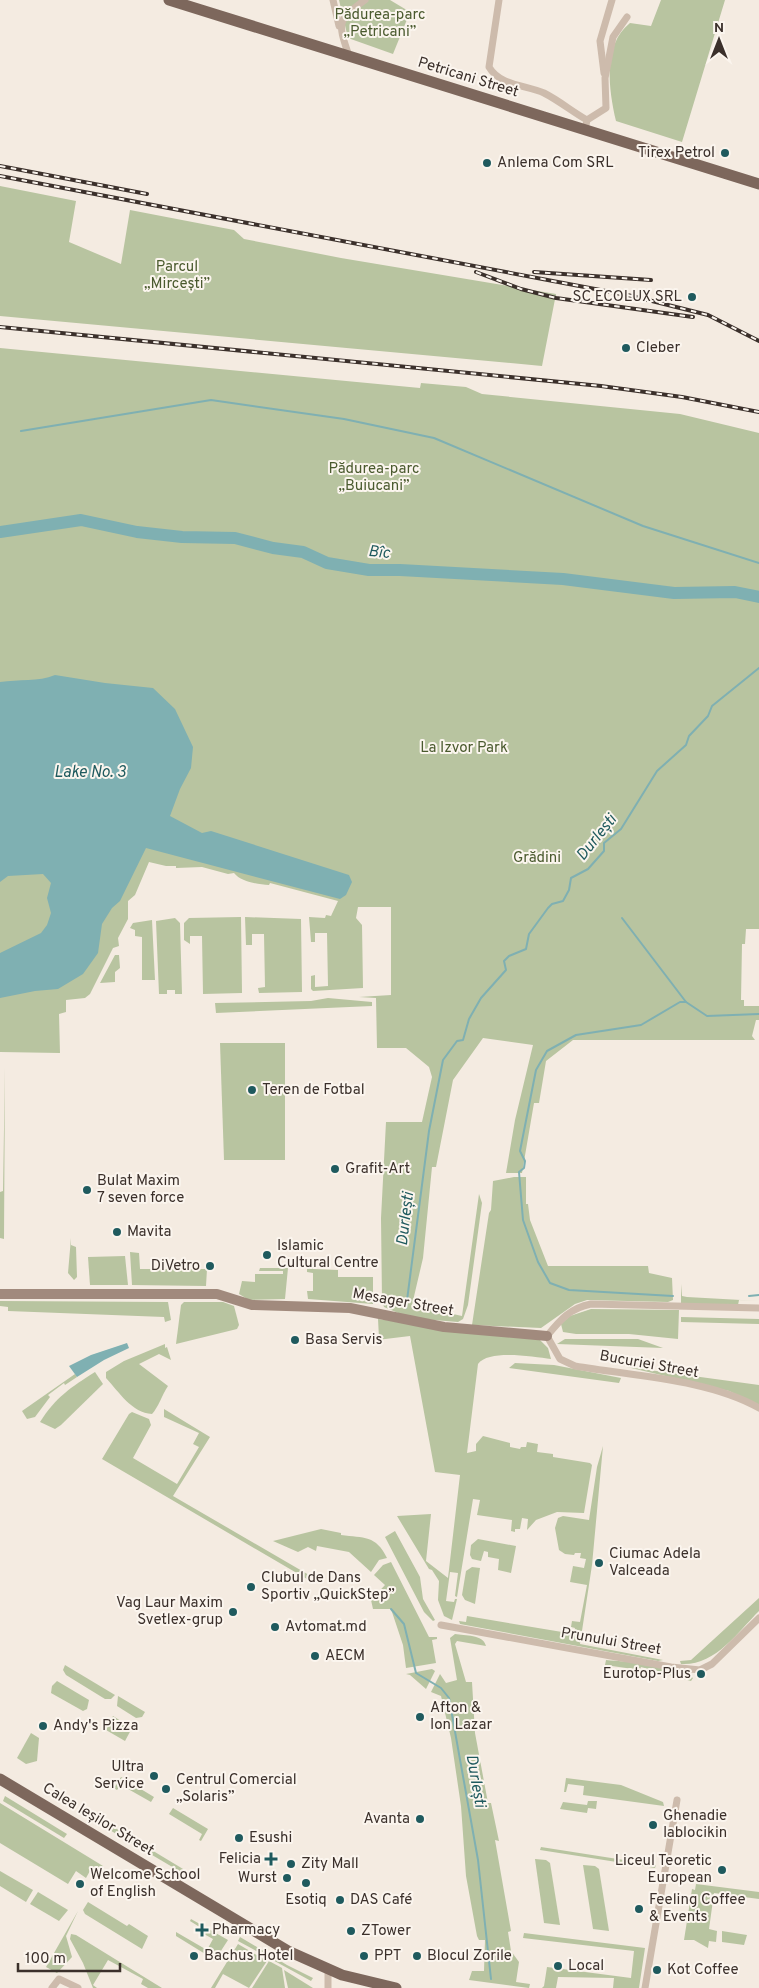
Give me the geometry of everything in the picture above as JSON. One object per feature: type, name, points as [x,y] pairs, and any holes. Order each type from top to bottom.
[{"type":"main road","name":"Petricani Street","points":[[169,0],[349,56],[586,125],[759,184]]},
{"type":"main road","name":"Calea Ieșilor Street","points":[[0,1779],[264,1938],[328,1971],[396,1988]]},
{"type":"street","points":[[333,0],[349,56]]},
{"type":"street","points":[[340,26],[346,13],[365,0]]},
{"type":"street","points":[[499,0],[489,68],[492,74],[500,79],[545,94],[586,125],[606,108],[605,78],[600,41],[612,0]]},
{"type":"street","points":[[605,78],[613,37],[627,17]]},
{"type":"street","name":"Mesager Street","points":[[0,1294],[217,1294],[252,1305],[350,1308],[444,1327],[547,1336]]},
{"type":"street","points":[[547,1336],[573,1309],[591,1304],[759,1308]]},
{"type":"street","name":"Bucuriei Street","points":[[547,1336],[560,1359],[574,1366],[687,1384],[719,1392],[759,1408]]},
{"type":"street","name":"Prunului Street","points":[[441,1625],[671,1667],[700,1670],[712,1664],[759,1618]]},
{"type":"street","points":[[645,1988],[677,1800]]},
{"type":"street","points":[[328,1971],[328,1988]]},
{"type":"street","points":[[52,1988],[59,1979],[78,1988]]},
{"type":"green space","name":"Pădurea-parc „Petricani”","points":[[339,0],[390,0],[410,12],[393,54],[348,38]]},
{"type":"green space","points":[[661,0],[725,0],[682,142],[616,121],[611,96],[610,69],[615,43],[621,32],[630,23],[651,26]]},
{"type":"green space","name":"Parcul „Mircești”","points":[[0,186],[76,201],[69,242],[121,264],[130,210],[234,230],[244,239],[341,258],[556,294],[542,366],[0,316]]},
{"type":"green space","points":[[0,348],[420,388],[421,383],[466,387],[482,394],[680,414],[759,433],[759,929],[746,929],[745,944],[742,944],[741,1000],[744,1000],[744,1006],[759,1006],[759,1020],[756,1020],[752,1036],[755,1040],[573,1040],[546,1061],[539,1103],[534,1103],[522,1173],[506,1173],[515,1120],[533,1045],[483,1038],[453,1080],[436,1167],[432,1167],[423,1258],[412,1305],[462,1316],[479,1194],[482,1203],[468,1305],[463,1319],[458,1322],[410,1318],[384,1307],[382,1300],[381,1218],[386,1122],[422,1122],[432,1077],[429,1067],[406,1048],[377,1048],[376,998],[359,997],[391,995],[391,907],[358,907],[356,918],[362,925],[363,988],[313,991],[311,989],[311,976],[315,975],[315,987],[328,986],[327,933],[315,933],[315,942],[311,942],[309,917],[325,918],[326,915],[331,916],[338,901],[270,883],[269,885],[250,882],[241,879],[234,873],[228,874],[202,867],[176,868],[176,866],[149,862],[135,895],[128,901],[128,919],[118,938],[119,946],[113,948],[90,994],[85,998],[66,1000],[66,1012],[59,1014],[60,1053],[0,1052]]},
{"type":"green space","points":[[241,917],[242,993],[203,994],[202,936],[190,936],[190,944],[184,940],[184,923],[189,918]]},
{"type":"green space","points":[[245,917],[301,919],[302,992],[259,993],[258,988],[265,987],[264,934],[252,934],[252,945],[246,945]]},
{"type":"green space","points":[[175,918],[180,923],[182,994],[175,994],[175,990],[167,990],[167,994],[159,994],[156,921]]},
{"type":"green space","points":[[152,920],[155,980],[142,980],[142,937],[135,936],[135,930],[130,928],[133,923]]},
{"type":"green space","points":[[115,955],[119,955],[120,968],[115,972],[115,982],[100,983]]},
{"type":"green space","points":[[328,998],[372,1002],[372,1006],[216,1013],[215,1003],[311,1001]]},
{"type":"green space","name":"Teren de Fotbal","points":[[220,1043],[285,1043],[285,1160],[224,1160]]},
{"type":"green space","points":[[5,1067],[4,1239],[0,1238],[0,1192],[3,1191]]},
{"type":"green space","points":[[526,1177],[526,1204],[528,1204],[530,1220],[548,1266],[648,1266],[649,1273],[672,1278],[673,1300],[668,1302],[587,1300],[575,1304],[541,1328],[472,1325],[491,1210],[493,1181]]},
{"type":"green space","points":[[71,1238],[71,1245],[76,1247],[77,1277],[74,1280],[68,1273]]},
{"type":"green space","points":[[130,1252],[139,1253],[140,1269],[207,1269],[206,1286],[132,1285]]},
{"type":"green space","points":[[125,1256],[128,1285],[90,1285],[88,1257]]},
{"type":"green space","points":[[307,1265],[313,1266],[313,1269],[338,1270],[338,1277],[373,1277],[373,1304],[308,1299],[307,1291],[313,1291],[313,1273],[307,1272]]},
{"type":"green space","points":[[260,1268],[288,1268],[285,1299],[249,1300],[239,1294],[242,1281],[255,1282],[255,1274],[283,1274],[283,1271],[259,1271]]},
{"type":"green space","points":[[681,1284],[682,1296],[759,1301],[739,1300],[738,1305],[681,1304]]},
{"type":"green space","points":[[0,1301],[168,1302],[171,1320],[165,1322],[164,1317],[8,1311],[8,1307],[0,1306]]},
{"type":"green space","points":[[184,1302],[223,1302],[234,1306],[239,1325],[237,1329],[176,1344],[181,1305]]},
{"type":"green space","points":[[591,1309],[679,1310],[678,1339],[629,1334],[576,1334],[563,1332],[561,1324],[570,1316]]},
{"type":"green space","points":[[681,1317],[759,1319],[759,1324],[681,1322]]},
{"type":"green space","points":[[378,1319],[539,1339],[548,1348],[551,1359],[501,1355],[484,1359],[478,1364],[467,1453],[476,1451],[476,1444],[483,1436],[510,1443],[510,1447],[520,1449],[521,1447],[526,1447],[527,1442],[538,1444],[537,1452],[553,1454],[553,1457],[590,1463],[592,1465],[584,1513],[557,1512],[536,1520],[527,1530],[528,1519],[522,1518],[520,1529],[515,1529],[515,1532],[511,1531],[512,1520],[477,1515],[480,1500],[473,1499],[457,1597],[455,1596],[458,1573],[450,1572],[446,1601],[454,1602],[457,1599],[452,1620],[444,1616],[438,1600],[439,1581],[432,1570],[429,1569],[397,1516],[431,1514],[426,1561],[448,1578],[460,1475],[435,1472],[410,1336],[377,1340],[367,1339],[379,1338]]},
{"type":"green space","points":[[565,1339],[638,1339],[663,1348],[557,1344]]},
{"type":"green space","points":[[165,1344],[171,1360],[159,1354],[139,1364],[168,1386],[152,1414],[145,1413],[132,1406],[121,1395],[106,1378],[106,1372],[124,1361]]},
{"type":"green space","points":[[515,1363],[554,1365],[621,1378],[619,1383],[509,1368]]},
{"type":"green space","points":[[627,1367],[759,1385],[759,1405],[729,1391]]},
{"type":"green space","points":[[95,1372],[103,1384],[61,1425],[55,1429],[40,1422],[64,1394]]},
{"type":"green space","points":[[75,1374],[77,1377],[65,1385],[64,1383],[48,1395],[50,1397],[35,1417],[27,1419],[22,1411]]},
{"type":"green space","points":[[164,1409],[210,1437],[173,1496],[309,1575],[307,1579],[102,1459],[132,1412],[149,1419],[151,1425],[133,1458],[177,1484],[199,1447],[193,1444],[199,1433],[164,1417]]},
{"type":"green space","points":[[603,1446],[592,1565],[580,1644],[663,1660],[658,1661],[460,1624],[459,1621],[466,1622],[467,1616],[574,1634],[575,1628],[571,1627],[572,1621],[580,1622],[587,1585],[570,1582],[573,1566],[584,1568],[586,1559],[580,1558],[581,1553],[575,1553],[574,1555],[565,1554],[559,1550],[555,1528],[558,1518],[563,1516],[589,1520],[597,1467]]},
{"type":"green space","points":[[321,1529],[374,1541],[387,1558],[379,1560],[371,1572],[349,1552],[317,1546],[316,1551],[308,1547],[298,1552],[273,1541]]},
{"type":"green space","points":[[395,1531],[420,1577],[423,1599],[435,1620],[433,1621],[424,1612],[385,1537]]},
{"type":"green space","points":[[478,1539],[516,1546],[511,1573],[498,1570],[499,1559],[488,1557],[488,1552],[484,1551],[481,1561],[472,1559],[470,1555],[471,1545]]},
{"type":"green space","points":[[391,1562],[429,1637],[437,1637],[437,1639],[432,1640],[436,1663],[406,1668],[403,1645],[391,1609],[373,1609],[371,1600],[385,1585],[374,1575],[383,1565]]},
{"type":"green space","points":[[472,1567],[480,1568],[475,1604],[465,1600],[462,1595],[466,1571]]},
{"type":"green space","points":[[759,1598],[759,1611],[734,1638],[715,1654],[704,1660],[681,1664],[680,1661],[691,1660]]},
{"type":"green space","points":[[455,1634],[478,1637],[486,1646],[457,1641],[455,1644],[466,1682],[472,1682],[475,1733],[488,1803],[491,1803],[499,1841],[495,1840],[511,1931],[508,1932],[511,1951],[519,1962],[516,1982],[530,1984],[529,1988],[469,1980],[472,1971],[484,1971],[485,1940],[479,1940],[477,1936],[466,1876],[461,1806],[451,1738],[441,1696],[431,1692],[440,1674],[446,1683],[457,1680],[450,1638]]},
{"type":"green space","points":[[606,1660],[663,1667],[693,1678],[691,1681],[641,1667],[640,1670],[605,1665]]},
{"type":"green space","points":[[65,1665],[115,1695],[111,1699],[105,1699],[66,1675],[63,1670]]},
{"type":"green space","points":[[432,1669],[435,1671],[426,1689],[410,1675],[406,1674]]},
{"type":"green space","points":[[57,1681],[89,1700],[87,1709],[83,1711],[51,1693],[52,1686]]},
{"type":"green space","points":[[118,1696],[145,1712],[142,1717],[136,1718],[117,1706]]},
{"type":"green space","points":[[113,1716],[132,1728],[125,1741],[106,1730]]},
{"type":"green space","points":[[31,1733],[39,1738],[37,1761],[26,1764],[17,1758]]},
{"type":"green space","points":[[121,1777],[154,1797],[151,1802],[121,1785],[117,1790],[114,1788]]},
{"type":"green space","points":[[566,1778],[621,1785],[663,1802],[664,1806],[583,1795],[584,1786],[568,1784],[566,1792],[564,1792]]},
{"type":"green space","points":[[5,1796],[67,1834],[64,1838],[3,1801]]},
{"type":"green space","points":[[588,1801],[597,1801],[596,1809],[588,1808],[587,1813],[560,1809],[563,1802],[587,1805]]},
{"type":"green space","points":[[0,1803],[103,1866],[100,1870],[91,1869],[86,1878],[76,1871],[68,1884],[0,1843]]},
{"type":"green space","points":[[173,1808],[208,1829],[201,1841],[199,1840],[202,1834],[169,1814]]},
{"type":"green space","points":[[97,1817],[188,1872],[186,1875],[96,1822]]},
{"type":"green space","points":[[541,1847],[656,1865],[655,1868],[540,1850]]},
{"type":"green space","points":[[535,1859],[546,1860],[550,1863],[560,1925],[544,1923]]},
{"type":"green space","points":[[583,1865],[595,1866],[599,1869],[609,1931],[593,1929]]},
{"type":"green space","points":[[0,1871],[33,1890],[26,1902],[0,1886]]},
{"type":"green space","points":[[696,1884],[759,1892],[759,1899],[714,1893],[709,1929],[717,1931],[716,1942],[709,1941],[708,1948],[694,1940],[684,1940],[692,1889],[695,1890]]},
{"type":"green space","points":[[38,1892],[68,1910],[59,1921],[30,1904]]},
{"type":"green space","points":[[88,1902],[127,1926],[129,1924],[148,1936],[142,1949],[85,1914],[83,1910]]},
{"type":"green space","points":[[78,1911],[66,1936],[72,1957],[57,1973],[46,1967]]},
{"type":"green space","points":[[191,1919],[228,1940],[215,1960],[176,1936],[176,1932],[207,1950],[213,1939],[204,1934],[206,1931],[190,1921]]},
{"type":"green space","points":[[722,1931],[747,1935],[744,1945],[722,1942]]},
{"type":"green space","points":[[524,1933],[645,1948],[639,1988],[613,1988],[614,1978],[558,1977],[556,1988],[542,1988],[547,1967],[631,1978],[634,1951],[523,1938]]},
{"type":"green space","points":[[71,1934],[76,1935],[162,1988],[148,1988],[141,1984],[143,1979],[108,1960],[93,1985],[97,1988],[93,1988],[83,1963],[70,1939]]},
{"type":"green space","points":[[240,1937],[313,1978],[311,1981],[238,1941]]},
{"type":"green space","points":[[238,1944],[267,1961],[249,1988],[223,1974],[215,1988],[211,1988]]},
{"type":"green space","points":[[269,1961],[282,1968],[285,1988],[252,1988]]},
{"type":"green space","points":[[284,1970],[313,1988],[288,1988]]},
{"type":"water","name":"Lake No. 3","points":[[55,675],[153,688],[175,709],[193,747],[191,768],[180,789],[170,816],[202,833],[211,831],[349,875],[352,882],[346,895],[340,899],[146,848],[120,901],[112,908],[102,924],[98,953],[83,974],[58,989],[35,991],[0,998],[0,953],[41,933],[47,925],[51,913],[47,898],[51,883],[43,874],[8,876],[0,882],[0,682],[35,680]]},
{"type":"water","points":[[127,1343],[129,1348],[104,1360],[77,1377],[69,1366],[91,1355]]},
{"type":"waterway","points":[[21,431],[211,400],[344,419],[434,438],[643,526],[759,563]]},
{"type":"waterway","name":"Bîc","points":[[0,532],[81,520],[137,532],[182,537],[235,538],[273,548],[303,552],[327,563],[369,570],[563,579],[674,593],[735,592],[759,597]]},
{"type":"waterway","name":"Durlești","points":[[406,1308],[429,1131],[443,1060],[457,1041],[463,1040],[469,1019],[481,998],[506,970],[504,961],[509,956],[526,949],[529,934],[548,908],[552,904],[563,901],[569,890],[571,878],[588,869],[604,851],[604,843],[621,829],[657,771],[686,745],[689,736],[708,716],[712,706],[759,668]]},
{"type":"waterway","points":[[622,918],[686,1002]]},
{"type":"waterway","points":[[673,1296],[569,1290],[550,1283],[538,1262],[523,1220],[519,1172],[524,1168],[525,1161],[520,1151],[536,1070],[547,1051],[576,1035],[641,1025],[680,1002],[686,1002],[707,1016],[759,1014]]},
{"type":"waterway","points":[[749,1296],[759,1295]]},
{"type":"waterway","name":"Durlești","points":[[391,1609],[404,1624],[416,1673],[441,1688],[449,1698],[478,1860],[491,1979]]},
{"type":"railway","points":[[0,166],[147,194]]},
{"type":"railway","points":[[0,176],[632,296],[708,315],[759,341]]},
{"type":"railway","points":[[476,272],[521,289],[556,298],[693,317]]},
{"type":"railway","points":[[534,272],[651,280]]},
{"type":"railway","points":[[0,327],[601,386],[682,397],[759,412]]},
{"type":"place","name":"Tirex Petrol","points":[[725,153]]},
{"type":"place","name":"Anlema Com SRL","points":[[487,163]]},
{"type":"place","name":"SC ECOLUX SRL","points":[[692,297]]},
{"type":"place","name":"Cleber","points":[[626,348]]},
{"type":"place","name":"Teren de Fotbal","points":[[252,1090]]},
{"type":"place","name":"Grafit-Art","points":[[335,1169]]},
{"type":"place","name":"Bulat Maxim 7 seven force","points":[[87,1190]]},
{"type":"place","name":"Mavita","points":[[117,1232]]},
{"type":"place","name":"Islamic Cultural Centre","points":[[267,1255]]},
{"type":"place","name":"DiVetro","points":[[210,1266]]},
{"type":"place","name":"Basa Servis","points":[[295,1340]]},
{"type":"place","name":"Ciumac Adela Valceada","points":[[599,1563]]},
{"type":"place","name":"Clubul de Dans Sportiv „QuickStep”","points":[[251,1587]]},
{"type":"place","name":"Vag Laur Maxim Svetlex-grup","points":[[233,1612]]},
{"type":"place","name":"Avtomat.md","points":[[275,1627]]},
{"type":"place","name":"AECM","points":[[315,1656]]},
{"type":"place","name":"Eurotop-Plus","points":[[701,1674]]},
{"type":"place","name":"Afton & Ion Lazar","points":[[420,1717]]},
{"type":"place","name":"Andy's Pizza","points":[[43,1726]]},
{"type":"place","name":"Ultra Service","points":[[154,1776]]},
{"type":"place","name":"Centrul Comercial „Solaris”","points":[[166,1789]]},
{"type":"place","name":"Avanta","points":[[420,1819]]},
{"type":"place","name":"Ghenadie Iablocikin","points":[[653,1825]]},
{"type":"place","name":"Esushi","points":[[239,1838]]},
{"type":"place","name":"Felicia","points":[[271,1859]]},
{"type":"place","name":"Zity Mall","points":[[291,1864]]},
{"type":"place","name":"Liceul Teoretic European","points":[[722,1870]]},
{"type":"place","name":"Wurst","points":[[287,1878]]},
{"type":"place","name":"Esotiq","points":[[306,1883]]},
{"type":"place","name":"Welcome School of English","points":[[80,1884]]},
{"type":"place","name":"DAS Café","points":[[340,1900]]},
{"type":"place","name":"Feeling Coffee & Events","points":[[639,1909]]},
{"type":"place","name":"Pharmacy","points":[[202,1930]]},
{"type":"place","name":"ZTower","points":[[351,1931]]},
{"type":"place","name":"Bachus Hotel","points":[[194,1956]]},
{"type":"place","name":"PPT","points":[[364,1956]]},
{"type":"place","name":"Blocul Zorile","points":[[417,1956]]},
{"type":"place","name":"Local","points":[[558,1966]]},
{"type":"place","name":"Kot Coffee","points":[[657,1970]]},
{"type":"park label","name":"Pădurea-parc „Buiucani”","points":[[374,478]]},
{"type":"park label","name":"La Izvor Park","points":[[464,748]]},
{"type":"park label","name":"Grădini","points":[[537,858]]}]
